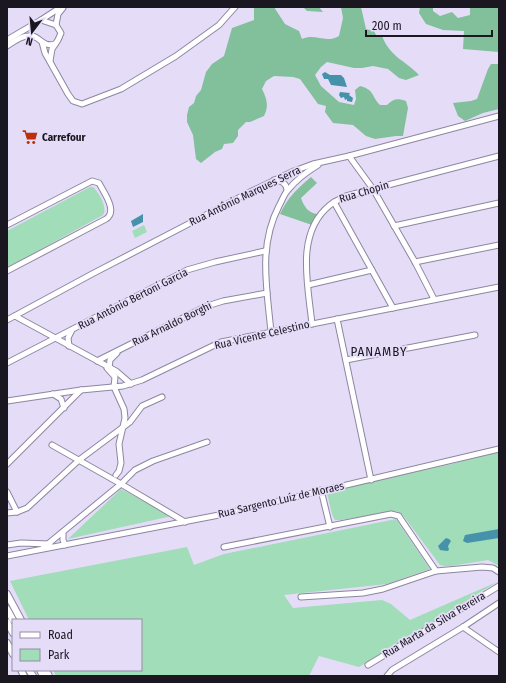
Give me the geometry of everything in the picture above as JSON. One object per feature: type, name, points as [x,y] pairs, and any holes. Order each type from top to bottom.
[{"type":"main road","points":[[7,594],[20,619]]},
{"type":"main road","points":[[7,609],[12,619]]},
{"type":"main road","points":[[7,622],[12,631]]},
{"type":"main road","points":[[7,642],[12,652]]},
{"type":"street","points":[[7,40],[62,7]]},
{"type":"street","points":[[56,25],[58,14],[62,7]]},
{"type":"street","points":[[42,42],[50,62],[73,101],[82,104],[121,89],[176,56],[219,25],[235,7]]},
{"type":"street","points":[[41,20],[56,25],[61,33],[51,52],[50,62]]},
{"type":"street","points":[[7,46],[27,36],[38,38],[48,45],[55,44]]},
{"type":"street","name":"Rua Antônio Marques Serra","points":[[7,320],[273,180],[303,167],[499,116]]},
{"type":"street","points":[[349,156],[373,189],[415,262],[434,299]]},
{"type":"street","name":"Rua Chopin","points":[[312,324],[306,252],[312,228],[320,216],[334,202],[346,196],[499,156]]},
{"type":"street","points":[[271,332],[265,251],[271,222],[287,190],[308,172],[323,162]]},
{"type":"street","points":[[273,180],[282,181],[287,190]]},
{"type":"street","points":[[7,225],[88,182],[95,181],[99,184],[112,209],[111,214],[106,219],[7,271]]},
{"type":"street","points":[[334,202],[393,308]]},
{"type":"street","points":[[394,226],[499,203]]},
{"type":"street","points":[[415,262],[499,245]]},
{"type":"street","name":"Rua Antônio Bertoni Garcia","points":[[7,363],[187,270],[265,251]]},
{"type":"street","points":[[308,285],[372,270]]},
{"type":"street","name":"Rua Vicente Celestino","points":[[7,401],[131,384],[221,342],[499,287]]},
{"type":"street","name":"Rua Arnaldo Borghi","points":[[98,361],[207,306],[223,301],[267,293]]},
{"type":"street","points":[[15,316],[116,371],[131,384]]},
{"type":"street","points":[[337,319],[371,480]]},
{"type":"street","points":[[69,346],[68,338],[73,329]]},
{"type":"street","points":[[346,360],[475,335]]},
{"type":"street","name":"Rua Arnaldo Borghi","points":[[107,367],[112,357],[124,348]]},
{"type":"street","points":[[107,367],[115,377],[114,387],[124,409],[125,418],[122,427],[120,444],[121,463],[119,471],[116,475]]},
{"type":"street","points":[[7,464],[81,390]]},
{"type":"street","points":[[53,394],[61,398],[64,408]]},
{"type":"street","points":[[7,513],[17,512],[27,508],[78,460],[134,418],[142,406],[162,397]]},
{"type":"street","points":[[41,550],[121,484],[135,470],[180,450],[207,442]]},
{"type":"street","points":[[52,445],[185,522]]},
{"type":"street","name":"Rua Sargento Luíz de Moraes","points":[[7,556],[185,522],[321,490],[371,480],[499,449]]},
{"type":"street","points":[[321,490],[330,527]]},
{"type":"street","points":[[7,492],[17,512]]},
{"type":"street","points":[[224,547],[391,514],[399,516],[436,571]]},
{"type":"street","points":[[63,532],[63,545]]},
{"type":"street","points":[[20,542],[25,547],[25,553]]},
{"type":"street","name":"Rua Sargento Luíz de Moraes","points":[[7,545],[20,542],[63,545]]},
{"type":"street","points":[[301,597],[363,593],[383,589],[436,571],[482,567],[493,568],[499,572]]},
{"type":"street","name":"Rua Marta da Silva Pereira","points":[[368,665],[499,586]]},
{"type":"street","name":"Rua Marta da Silva Pereira","points":[[388,676],[392,670],[499,604]]},
{"type":"street","points":[[463,627],[499,652]]},
{"type":"green space","points":[[254,7],[274,7],[285,24],[299,31],[302,39],[312,37],[329,39],[339,36],[343,18],[341,7],[361,7],[366,29],[374,31],[376,35],[382,36],[394,54],[419,75],[406,80],[399,78],[388,69],[373,66],[354,68],[327,62],[315,75],[321,86],[339,102],[354,105],[356,99],[355,90],[360,86],[371,91],[380,105],[387,105],[391,101],[395,100],[406,101],[408,108],[403,136],[375,139],[366,136],[353,125],[333,123],[325,112],[326,106],[318,104],[300,79],[274,76],[266,81],[262,89],[267,102],[264,116],[250,122],[246,122],[238,130],[238,136],[233,143],[224,144],[222,149],[215,152],[201,163],[196,159],[193,135],[187,122],[189,107],[194,103],[196,96],[201,90],[206,72],[212,64],[224,56],[232,28],[254,20]]},
{"type":"green space","points":[[303,7],[319,7],[323,12],[307,11]]},
{"type":"green space","points":[[420,7],[433,7],[433,11],[440,16],[452,12],[458,18],[470,15],[470,7],[499,7],[499,52],[463,49],[464,31],[443,30],[426,24],[419,13]]},
{"type":"green space","points":[[491,64],[499,64],[499,109],[483,113],[465,121],[458,116],[453,103],[477,99]]},
{"type":"green space","points":[[311,177],[317,183],[301,198],[307,209],[312,213],[319,214],[312,225],[280,214],[293,194]]},
{"type":"green space","points":[[90,187],[93,187],[104,205],[103,215],[7,268],[7,231]]},
{"type":"green space","points":[[144,225],[147,232],[135,238],[132,231]]},
{"type":"green space","points":[[499,451],[499,566],[488,560],[451,566],[440,565],[402,514],[396,511],[341,520],[335,520],[332,514],[327,494],[330,491],[452,464]]},
{"type":"green space","points":[[121,489],[172,516],[68,539]]},
{"type":"green space","points":[[396,519],[430,569],[387,584],[284,595],[293,608],[382,600],[391,604],[410,620],[497,582],[359,667],[319,656],[309,676],[56,676],[54,671],[142,671],[142,619],[29,619],[10,581],[187,547],[194,565],[224,554]]},
{"type":"water","points":[[325,72],[330,75],[341,75],[344,78],[347,87],[331,85],[328,79],[324,79],[322,74]]},
{"type":"water","points":[[340,92],[350,93],[349,95],[353,98],[352,102],[347,101],[347,99],[345,100],[344,97],[341,98],[339,95]]},
{"type":"water","points":[[143,214],[143,222],[133,227],[131,221]]},
{"type":"water","points":[[499,529],[499,538],[467,543],[463,541],[465,535]]},
{"type":"water","points":[[446,538],[451,541],[448,546],[449,550],[440,550],[438,546]]},
{"type":"place","name":"Carrefour","points":[[30,137]]},
{"type":"district","name":"PANAMBY","points":[[379,351]]}]
